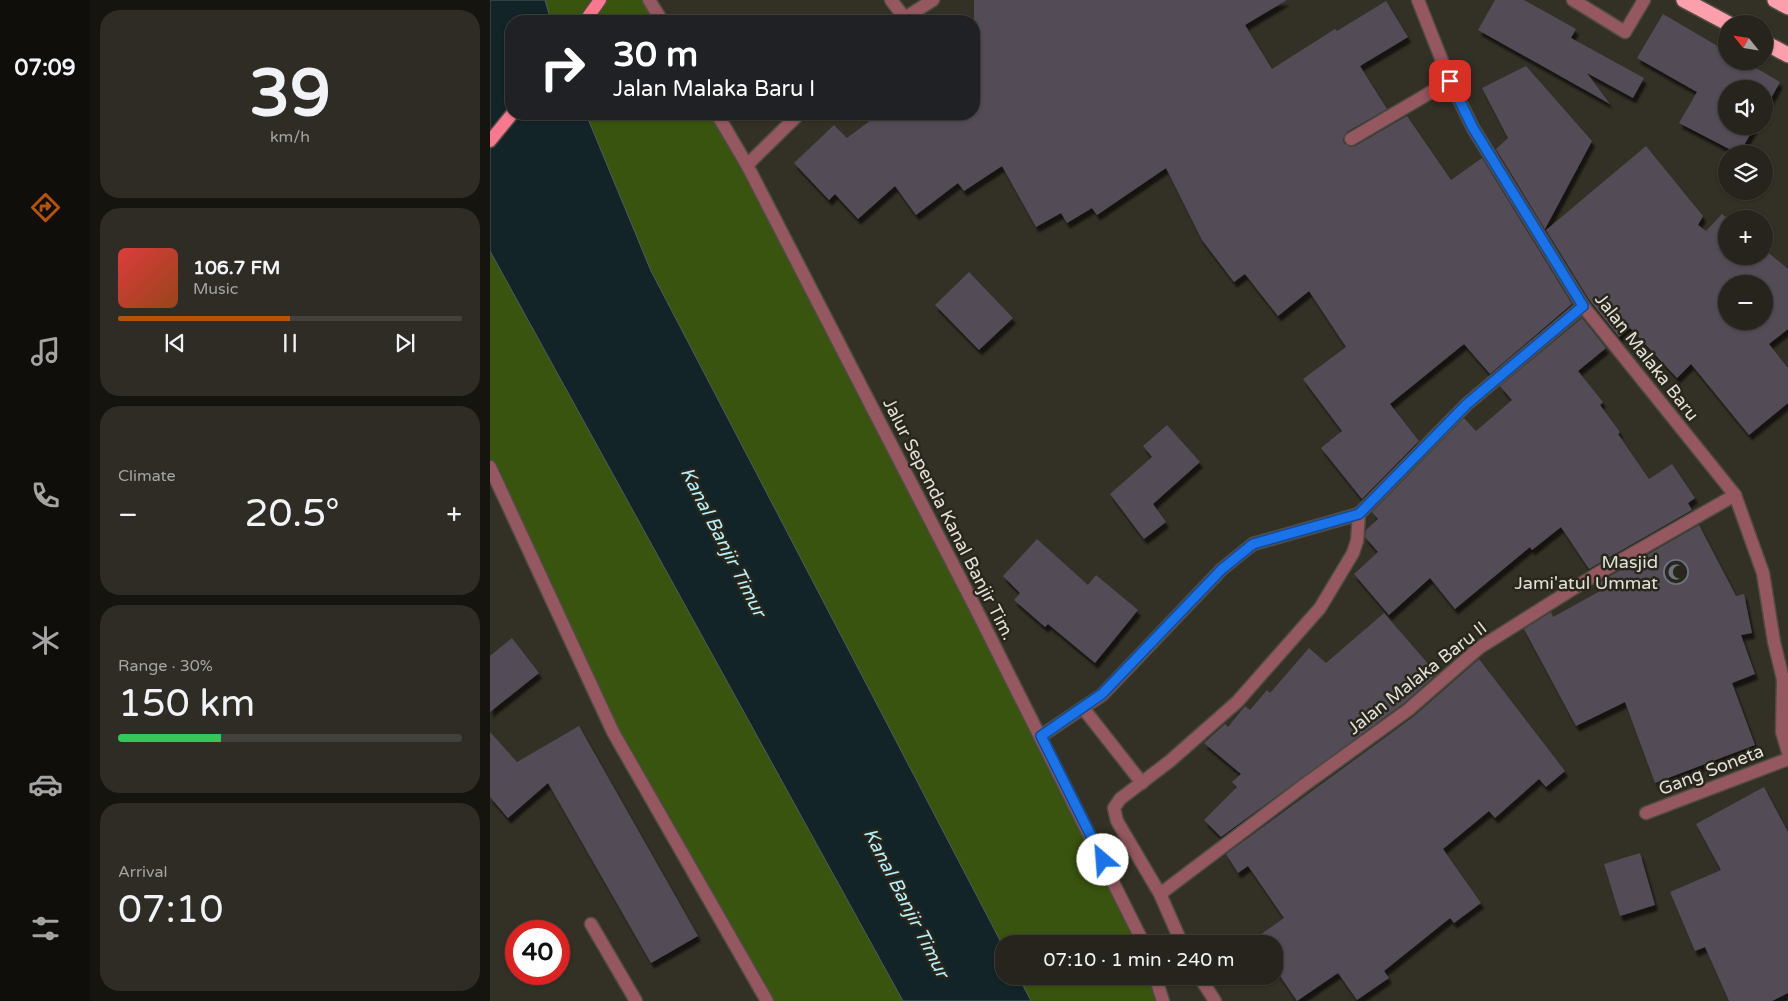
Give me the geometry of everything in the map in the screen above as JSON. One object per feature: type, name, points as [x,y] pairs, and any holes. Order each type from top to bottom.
[{"type":"highway","points":[[1684,0],[1718,18]]},
{"type":"highway","points":[[1775,0],[1788,7]]},
{"type":"highway","points":[[1773,46],[1788,54]]},
{"type":"main road","points":[[590,15],[598,4]]},
{"type":"main road","points":[[490,141],[507,120]]},
{"type":"street","points":[[649,0],[658,15]]},
{"type":"street","points":[[891,0],[900,15]]},
{"type":"street","points":[[909,15],[933,0]]},
{"type":"street","name":"Jalan Malaka Baru","points":[[1418,0],[1450,81],[1473,128],[1583,306],[1735,496],[1763,574],[1774,642],[1786,679],[1782,732],[1788,752]]},
{"type":"street","points":[[1573,0],[1625,32],[1644,0]]},
{"type":"street","points":[[1351,138],[1450,81]]},
{"type":"street","name":"Jalur Sependa Kanal Banjir Tim.","points":[[721,120],[747,165],[1041,736],[1140,935]]},
{"type":"street","points":[[747,165],[793,120]]},
{"type":"street","points":[[1041,736],[1102,694],[1222,569],[1253,544],[1359,514],[1467,404],[1583,306]]},
{"type":"street","points":[[490,467],[613,732],[766,1001]]},
{"type":"street","name":"Jalan Malaka Baru II","points":[[1160,894],[1303,786],[1408,710],[1479,648],[1595,575],[1735,496]]},
{"type":"street","points":[[1178,935],[1160,894],[1117,821],[1114,808],[1120,798],[1142,783],[1237,702],[1320,608],[1353,553],[1357,541],[1359,514]]},
{"type":"street","points":[[1083,708],[1142,783]]},
{"type":"street","name":"Gang Soneta","points":[[1646,813],[1788,759]]},
{"type":"street","points":[[591,924],[636,1001]]},
{"type":"street","points":[[1158,985],[1163,1001]]},
{"type":"street","points":[[1205,985],[1215,1001]]},
{"type":"green space","points":[[545,0],[649,0],[658,15],[549,15]]},
{"type":"green space","points":[[588,120],[720,120],[1138,935],[997,935],[651,271]]},
{"type":"green space","points":[[490,251],[903,1001],[767,1001],[613,732],[490,467]]},
{"type":"green space","points":[[1023,985],[1157,985],[1163,1001],[1031,1001]]},
{"type":"water","name":"Kanal Banjir Timur","points":[[490,0],[545,0],[549,15],[505,15],[505,120],[588,120],[651,271],[997,935],[995,935],[995,985],[1023,985],[1031,1001],[903,1001],[490,251]]},
{"type":"building","points":[[974,0],[1287,0],[1245,25],[1272,69],[1335,29],[1337,31],[1386,1],[1408,37],[1360,66],[1387,109],[1347,132],[1343,139],[1344,143],[1351,147],[1355,146],[1407,116],[1451,180],[1482,158],[1572,304],[1490,374],[1464,344],[1390,404],[1419,441],[1362,499],[1321,448],[1342,431],[1303,379],[1346,347],[1309,291],[1278,316],[1245,274],[1234,282],[1202,240],[1166,168],[1097,215],[1092,208],[1067,223],[1061,213],[1036,227],[1002,166],[964,191],[958,183],[916,215],[895,186],[858,219],[835,194],[829,200],[794,163],[834,125],[847,138],[871,120],[980,120],[980,15],[974,15]]},
{"type":"building","points":[[1495,0],[1524,0],[1576,29],[1571,38],[1644,78],[1633,98],[1587,73],[1610,104],[1478,30]]},
{"type":"building","points":[[1663,14],[1718,46],[1718,70],[1759,70],[1780,82],[1773,95],[1773,80],[1718,80],[1718,135],[1750,135],[1744,145],[1722,145],[1679,123],[1697,92],[1637,58]]},
{"type":"building","points":[[1526,66],[1592,141],[1545,229],[1496,149],[1508,138],[1482,88]]},
{"type":"building","points":[[1646,146],[1703,216],[1698,225],[1706,231],[1718,218],[1718,265],[1773,265],[1773,256],[1788,269],[1788,329],[1769,344],[1788,368],[1788,403],[1749,435],[1691,364],[1677,378],[1630,328],[1619,337],[1590,301],[1546,230]]},
{"type":"building","points":[[969,272],[1013,318],[979,350],[935,305]]},
{"type":"building","points":[[1582,318],[1606,348],[1578,371],[1603,402],[1600,405],[1620,432],[1618,434],[1649,479],[1672,464],[1695,498],[1688,503],[1692,510],[1589,569],[1561,527],[1532,550],[1530,547],[1455,609],[1430,578],[1389,615],[1354,574],[1378,552],[1365,537],[1366,530],[1378,519],[1372,512],[1464,418],[1476,431],[1512,400],[1500,386]]},
{"type":"building","points":[[1167,425],[1200,462],[1153,504],[1166,522],[1144,539],[1110,494],[1152,457],[1143,446]]},
{"type":"building","points":[[1699,525],[1736,596],[1744,594],[1752,633],[1741,635],[1755,674],[1732,683],[1755,745],[1655,783],[1625,702],[1576,726],[1524,629],[1551,612],[1553,617],[1602,590],[1598,583]]},
{"type":"building","points":[[1037,539],[1088,585],[1096,575],[1138,610],[1095,663],[1048,624],[1045,627],[1014,600],[1020,593],[1003,576]]},
{"type":"building","points":[[1384,613],[1437,674],[1403,704],[1221,837],[1204,820],[1237,787],[1232,782],[1241,774],[1204,743],[1225,724],[1228,727],[1245,706],[1250,710],[1267,690],[1270,693],[1309,648],[1326,663]]},
{"type":"building","points":[[512,638],[539,673],[490,712],[490,656]]},
{"type":"building","points":[[1479,659],[1565,771],[1546,787],[1539,779],[1495,818],[1489,811],[1443,849],[1481,903],[1454,923],[1450,918],[1384,971],[1389,978],[1357,1000],[1338,973],[1297,1001],[1283,980],[1283,935],[1260,935],[1284,918],[1248,866],[1238,873],[1226,854],[1413,717]]},
{"type":"building","points":[[579,726],[698,936],[651,963],[548,783],[508,818],[490,797],[490,732],[517,762]]},
{"type":"building","points":[[1764,787],[1788,832],[1788,993],[1772,1001],[1729,1001],[1705,947],[1695,951],[1670,892],[1721,870],[1696,824]]},
{"type":"building","points":[[1640,853],[1655,905],[1620,916],[1604,864]]},
{"type":"place","name":"Masjid Jami'atul Ummat","points":[[1676,572]]},
{"type":"route","points":[[1103,860],[1041,736],[1102,694],[1222,569],[1253,544],[1359,514],[1467,404],[1583,306],[1473,128],[1450,81]]}]
